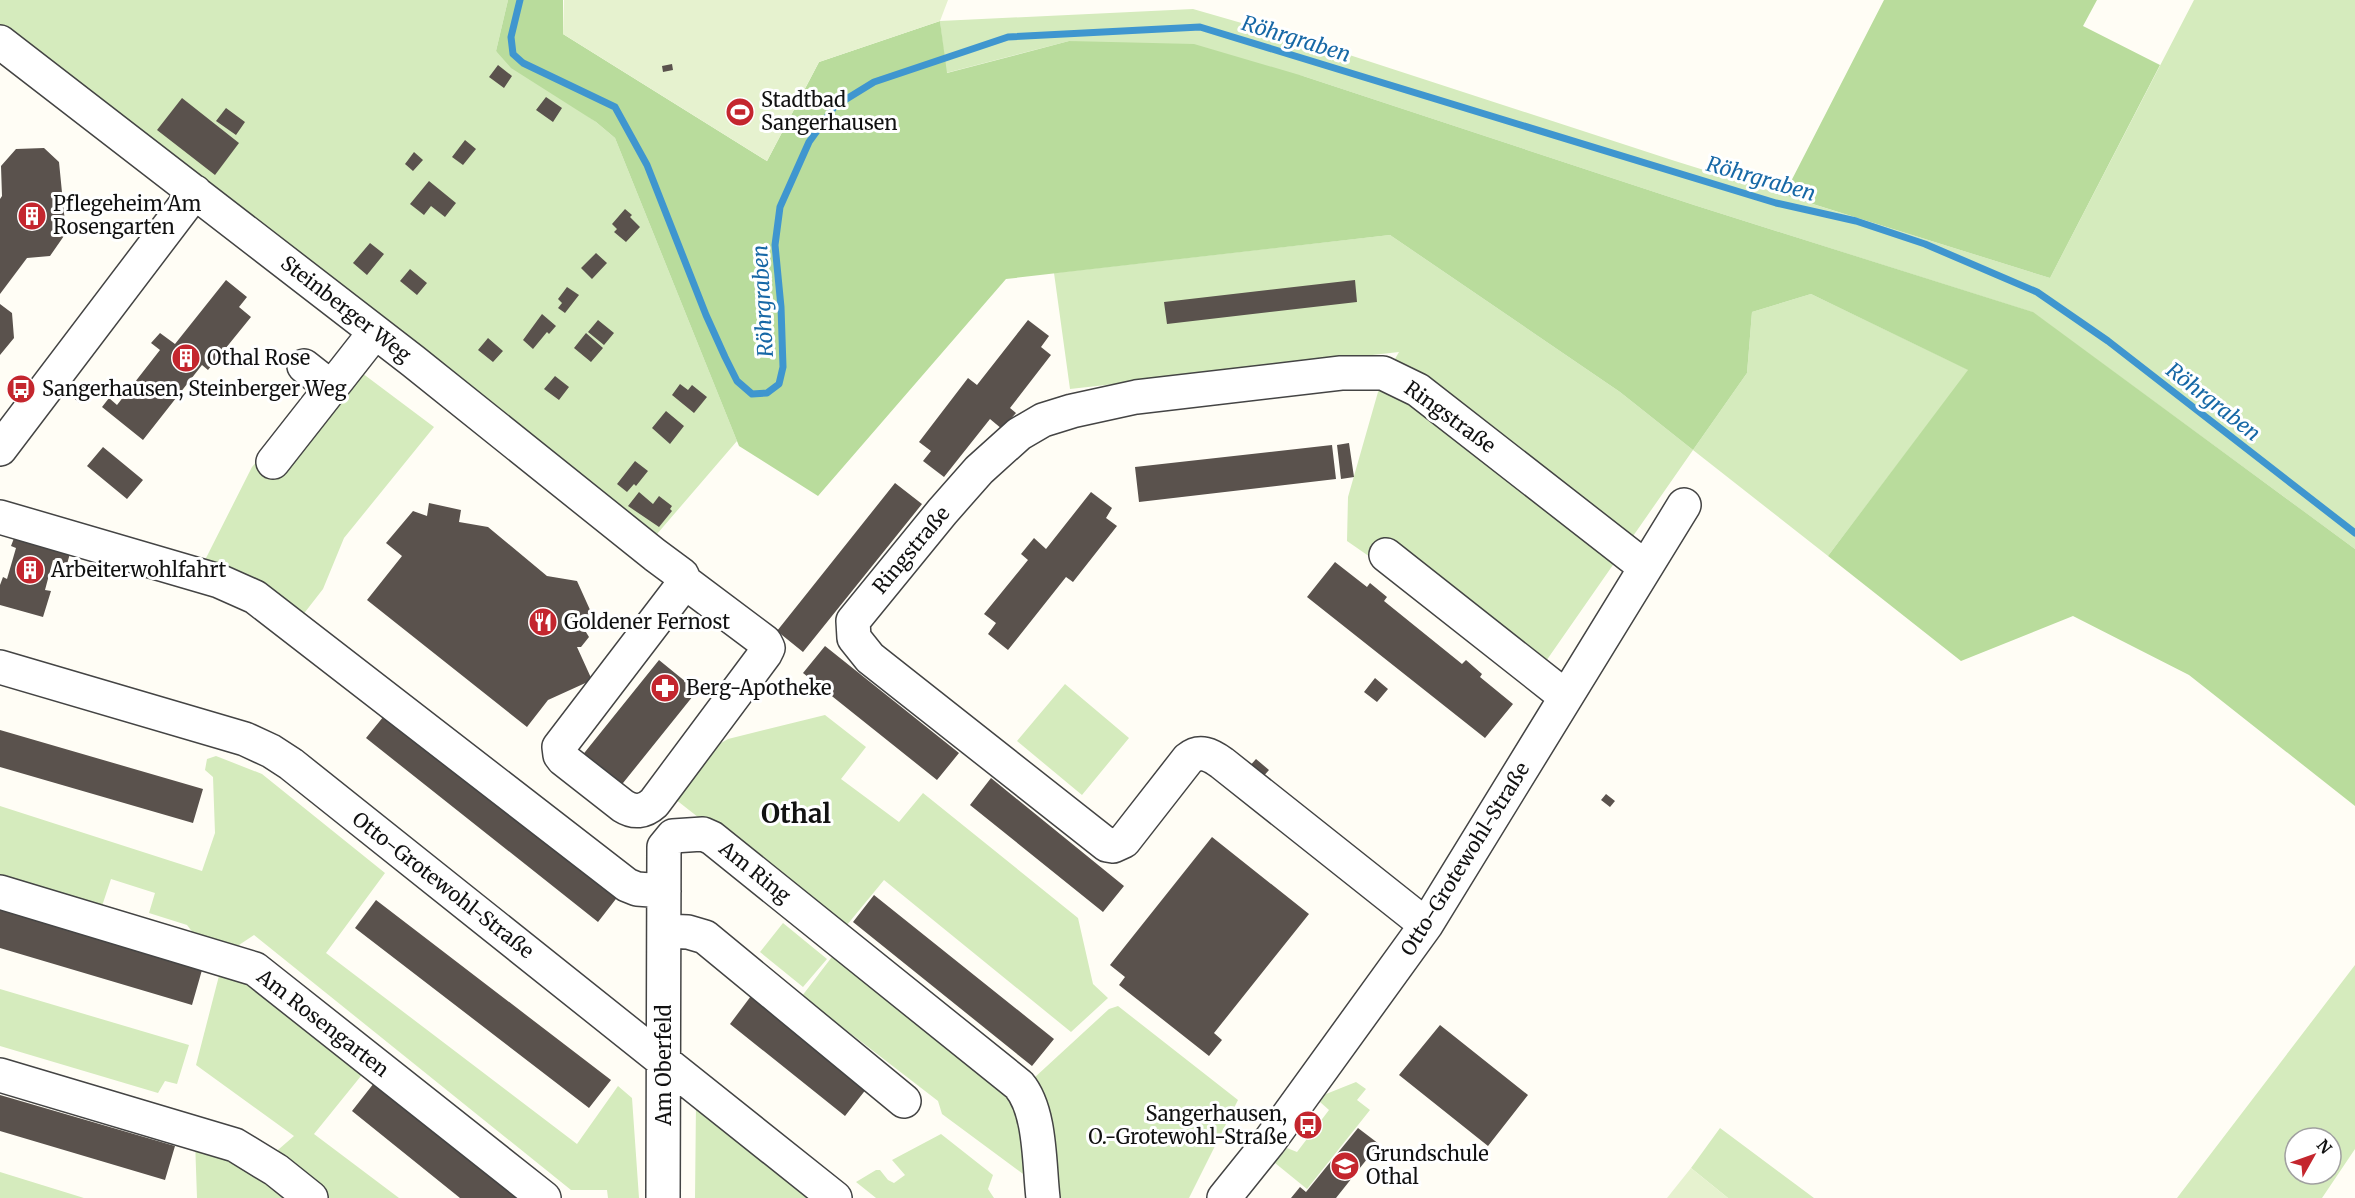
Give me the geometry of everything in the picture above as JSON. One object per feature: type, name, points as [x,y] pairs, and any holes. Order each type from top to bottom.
[{"type":"street","name":"Steinberger Weg","points":[[0,42],[375,332],[682,575],[685,582],[765,642],[768,648],[654,803],[645,810],[633,810],[623,806],[563,759],[558,751],[685,582]]},
{"type":"street","points":[[0,449],[195,192]]},
{"type":"street","points":[[273,462],[375,332]]},
{"type":"street","points":[[304,366],[332,387]]},
{"type":"street","name":"Ringstraße","points":[[1426,925],[1220,761],[1205,753],[1195,754],[1186,762],[1125,839],[1113,846],[1098,840],[870,658],[859,647],[852,634],[852,625],[942,513],[992,458],[1034,424],[1072,411],[1136,397],[1341,373],[1383,373],[1430,398],[1645,567]]},
{"type":"street","name":"Otto-Grotewohl-Straße","points":[[1224,1198],[1269,1142],[1426,925],[1684,505]]},
{"type":"street","points":[[0,517],[219,581],[255,597],[627,885],[637,890],[664,891]]},
{"type":"street","points":[[1386,555],[1566,697]]},
{"type":"street","name":"Otto-Grotewohl-Straße","points":[[0,667],[222,732],[271,751],[291,764],[835,1198]]},
{"type":"street","name":"Am Ring","points":[[664,931],[664,847],[669,839],[678,835],[699,834],[712,838],[1016,1082],[1027,1096],[1033,1112],[1043,1198]]},
{"type":"street","name":"Am Rosengarten","points":[[0,892],[255,969],[544,1198]]},
{"type":"street","points":[[664,931],[693,933],[710,941],[904,1101]]},
{"type":"street","name":"Am Oberfeld","points":[[663,1198],[664,931]]},
{"type":"street","points":[[0,1075],[235,1145],[276,1170],[311,1198]]},
{"type":"green space","points":[[0,0],[508,0],[496,51],[615,138],[737,441],[657,534],[0,25]]},
{"type":"green space","points":[[508,0],[563,0],[563,34],[767,161],[819,62],[940,21],[947,73],[1069,41],[1194,44],[1303,76],[1694,205],[2033,312],[2355,549],[2355,806],[2189,675],[2073,616],[1961,661],[1828,556],[1968,370],[1811,294],[1752,312],[1747,373],[1693,450],[1620,392],[1390,235],[1006,279],[818,496],[739,446],[615,138],[596,122],[511,68],[496,51]]},
{"type":"green space","name":"Stadtbad Sangerhausen","points":[[564,0],[948,0],[940,21],[819,62],[767,161],[563,34]]},
{"type":"green space","points":[[1884,0],[2097,0],[2083,26],[2160,65],[2050,278],[1784,195]]},
{"type":"green space","points":[[2194,0],[2355,0],[2355,549],[2032,312],[1694,205],[1303,76],[1069,41],[946,73],[940,21],[1193,9],[1328,48],[1675,161],[2050,278]]},
{"type":"green space","points":[[1390,235],[1620,392],[1693,450],[1544,664],[1347,541],[1348,497],[1380,385],[1399,352],[1070,389],[1054,273]]},
{"type":"green space","points":[[1811,294],[1969,370],[1828,556],[1693,450],[1747,373],[1752,312]]},
{"type":"green space","points":[[342,358],[434,427],[344,538],[323,589],[302,616],[203,564],[252,467]]},
{"type":"green space","points":[[1065,684],[1129,738],[1082,795],[1017,741]]},
{"type":"green space","points":[[825,715],[866,747],[841,779],[899,822],[923,793],[1078,918],[1093,984],[1108,998],[1071,1032],[884,880],[842,931],[831,922],[835,915],[807,893],[802,899],[675,799],[714,747],[728,739]]},
{"type":"green space","points":[[216,756],[262,774],[385,873],[326,953],[577,1144],[618,1086],[632,1098],[639,1198],[608,1198],[607,1190],[571,1190],[254,935],[227,953],[203,946],[187,925],[149,913],[155,893],[111,879],[101,909],[0,877],[0,806],[202,871],[215,833],[213,777],[205,770],[207,759]]},
{"type":"green space","points":[[783,923],[827,959],[803,987],[760,952]]},
{"type":"green space","points":[[838,949],[1020,1102],[1034,1182],[942,1114],[938,1101],[802,996]]},
{"type":"green space","points":[[2355,965],[2355,1149],[2343,1167],[2343,1126],[2283,1126],[2283,1186],[2330,1186],[2322,1198],[2177,1198]]},
{"type":"green space","points":[[221,968],[249,976],[365,1071],[314,1134],[399,1198],[325,1198],[271,1156],[294,1136],[196,1065]]},
{"type":"green space","points":[[0,989],[189,1045],[177,1084],[165,1081],[158,1093],[0,1046]]},
{"type":"green space","points":[[1118,1006],[1238,1100],[1189,1198],[1048,1198],[1034,1078],[1109,1009]]},
{"type":"green space","points":[[1356,1082],[1366,1089],[1357,1100],[1370,1110],[1307,1189],[1275,1163],[1287,1148],[1297,1152],[1329,1110],[1320,1102],[1326,1094]]},
{"type":"green space","points":[[696,1103],[817,1198],[695,1198]]},
{"type":"green space","points":[[1720,1128],[1814,1198],[1728,1198],[1691,1168]]},
{"type":"green space","points":[[941,1134],[993,1175],[988,1189],[994,1198],[876,1198],[856,1182],[880,1170],[888,1180],[894,1183],[905,1175],[892,1160]]},
{"type":"green space","points":[[195,1140],[293,1198],[197,1198]]},
{"type":"green space","points":[[1691,1168],[1728,1198],[1667,1198]]},
{"type":"green space","points":[[0,1172],[84,1198],[0,1198]]},
{"type":"building","points":[[672,64],[673,70],[663,72],[662,66]]},
{"type":"building","points":[[498,65],[512,76],[504,88],[489,77]]},
{"type":"building","points":[[546,97],[562,108],[553,122],[536,110]]},
{"type":"building","points":[[182,98],[239,143],[215,175],[157,130]]},
{"type":"building","points":[[226,108],[245,122],[236,135],[216,121]]},
{"type":"building","points":[[465,140],[476,149],[463,165],[452,157]]},
{"type":"building","name":"Pflegeheim Am Rosengarten","points":[[44,148],[59,162],[66,233],[50,256],[27,258],[0,294],[1,166],[16,149]]},
{"type":"building","points":[[414,152],[423,160],[413,171],[405,164]]},
{"type":"building","points":[[429,181],[456,203],[445,217],[431,206],[424,215],[410,204]]},
{"type":"building","points":[[625,209],[640,227],[626,242],[614,232],[617,229],[612,224]]},
{"type":"building","points":[[370,243],[384,254],[367,275],[353,263]]},
{"type":"building","points":[[596,253],[607,263],[592,279],[581,268]]},
{"type":"building","points":[[410,269],[427,283],[417,295],[400,281]]},
{"type":"building","name":"Othal Rose","points":[[226,280],[247,297],[239,307],[251,317],[208,370],[202,365],[143,440],[102,407],[109,398],[117,405],[160,350],[151,343],[160,333],[175,344]]},
{"type":"building","points":[[1355,280],[1357,302],[1167,324],[1164,302]]},
{"type":"building","points":[[567,287],[579,295],[565,313],[558,308],[562,303],[558,299]]},
{"type":"building","points":[[0,304],[12,313],[14,338],[0,355]]},
{"type":"building","points":[[542,314],[556,326],[549,334],[547,332],[533,349],[523,340]]},
{"type":"building","points":[[598,320],[614,333],[604,345],[588,332]]},
{"type":"building","points":[[1028,320],[1049,336],[1041,347],[1051,355],[1010,408],[1016,413],[1002,429],[990,419],[944,477],[923,461],[931,451],[919,442],[968,378],[977,385]]},
{"type":"building","points":[[586,333],[603,348],[591,362],[574,348]]},
{"type":"building","points":[[488,338],[503,351],[493,362],[478,350]]},
{"type":"building","points":[[555,376],[569,387],[559,400],[544,389]]},
{"type":"building","points":[[680,384],[688,390],[692,385],[707,397],[694,413],[672,395]]},
{"type":"building","points":[[84,386],[89,390],[79,403],[74,398]]},
{"type":"building","points":[[666,411],[684,426],[670,444],[652,428]]},
{"type":"building","points":[[1349,443],[1354,477],[1341,479],[1337,445]]},
{"type":"building","points":[[1332,445],[1336,479],[1139,502],[1135,467]]},
{"type":"building","points":[[103,447],[143,480],[127,499],[87,466]]},
{"type":"building","points":[[635,461],[648,471],[636,486],[634,484],[627,492],[617,484]]},
{"type":"building","points":[[895,483],[922,504],[803,652],[777,631]]},
{"type":"building","points":[[639,492],[653,504],[659,496],[672,506],[670,509],[672,511],[659,527],[628,506]]},
{"type":"building","points":[[1091,492],[1112,508],[1106,518],[1117,526],[1073,582],[1066,577],[1008,650],[988,634],[996,623],[984,614],[1028,560],[1021,554],[1034,538],[1046,549]]},
{"type":"building","points":[[429,503],[461,510],[459,522],[488,527],[547,576],[577,581],[591,612],[581,624],[589,637],[581,647],[577,647],[592,680],[548,700],[527,727],[367,600],[402,556],[386,543],[413,511],[427,516]]},
{"type":"building","name":"Arbeiterwohlfahrt","points":[[16,533],[71,550],[67,564],[53,560],[45,590],[51,591],[43,617],[0,605],[0,585],[3,577],[7,579],[16,548],[11,546]]},
{"type":"building","points":[[1335,562],[1367,587],[1370,583],[1387,597],[1384,601],[1462,664],[1466,660],[1482,674],[1480,677],[1513,704],[1485,738],[1307,597]]},
{"type":"building","points":[[825,646],[959,753],[937,780],[803,673]]},
{"type":"building","points":[[659,660],[697,691],[619,788],[581,757]]},
{"type":"building","points":[[1375,678],[1388,689],[1377,702],[1364,692]]},
{"type":"building","points":[[388,711],[619,895],[598,922],[366,738]]},
{"type":"building","points":[[0,730],[203,789],[193,823],[0,767]]},
{"type":"building","points":[[1256,759],[1269,770],[1261,779],[1248,768]]},
{"type":"building","points":[[991,778],[1124,886],[1103,912],[970,805]]},
{"type":"building","points":[[1606,794],[1615,801],[1610,807],[1601,800]]},
{"type":"building","points":[[1212,837],[1309,914],[1214,1033],[1222,1040],[1209,1056],[1119,985],[1125,977],[1110,965]]},
{"type":"building","points":[[874,895],[1054,1039],[1032,1066],[853,922]]},
{"type":"building","points":[[376,900],[611,1080],[589,1108],[355,928]]},
{"type":"building","points":[[0,910],[202,970],[192,1005],[0,948]]},
{"type":"building","points":[[751,996],[867,1088],[845,1116],[730,1024]]},
{"type":"building","points":[[1440,1025],[1528,1095],[1488,1146],[1399,1075]]},
{"type":"building","points":[[374,1083],[517,1198],[460,1198],[352,1111]]},
{"type":"building","points":[[0,1095],[175,1146],[165,1180],[0,1131]]},
{"type":"building","name":"Grundschule Othal","points":[[1358,1128],[1379,1144],[1336,1198],[1291,1198],[1300,1187],[1306,1192]]},
{"type":"waterway","name":"Röhrgraben","points":[[520,0],[511,37],[513,54],[523,63],[615,107],[647,165],[725,357],[737,381],[752,394],[767,393],[779,384],[783,367],[781,307],[775,245],[780,207],[809,142],[835,106],[874,82],[1008,37],[1200,27],[1776,203],[1856,221],[1925,244],[2037,292],[2108,341],[2355,533]]},
{"type":"place","name":"Stadtbad Sangerhausen","points":[[740,112]]},
{"type":"place","name":"Pflegeheim Am Rosengarten","points":[[32,216]]},
{"type":"place","name":"Othal Rose","points":[[186,358]]},
{"type":"place","name":"Sangerhausen, Steinberger Weg","points":[[21,389]]},
{"type":"place","name":"Arbeiterwohlfahrt","points":[[30,570]]},
{"type":"place","name":"Goldener Fernost","points":[[543,622]]},
{"type":"place","name":"Berg-Apotheke","points":[[665,688]]},
{"type":"place","name":"Sangerhausen, O.-Grotewohl-Straße","points":[[1308,1125]]},
{"type":"place","name":"Grundschule Othal","points":[[1345,1166]]},
{"type":"district","name":"Othal","points":[[796,814]]}]
